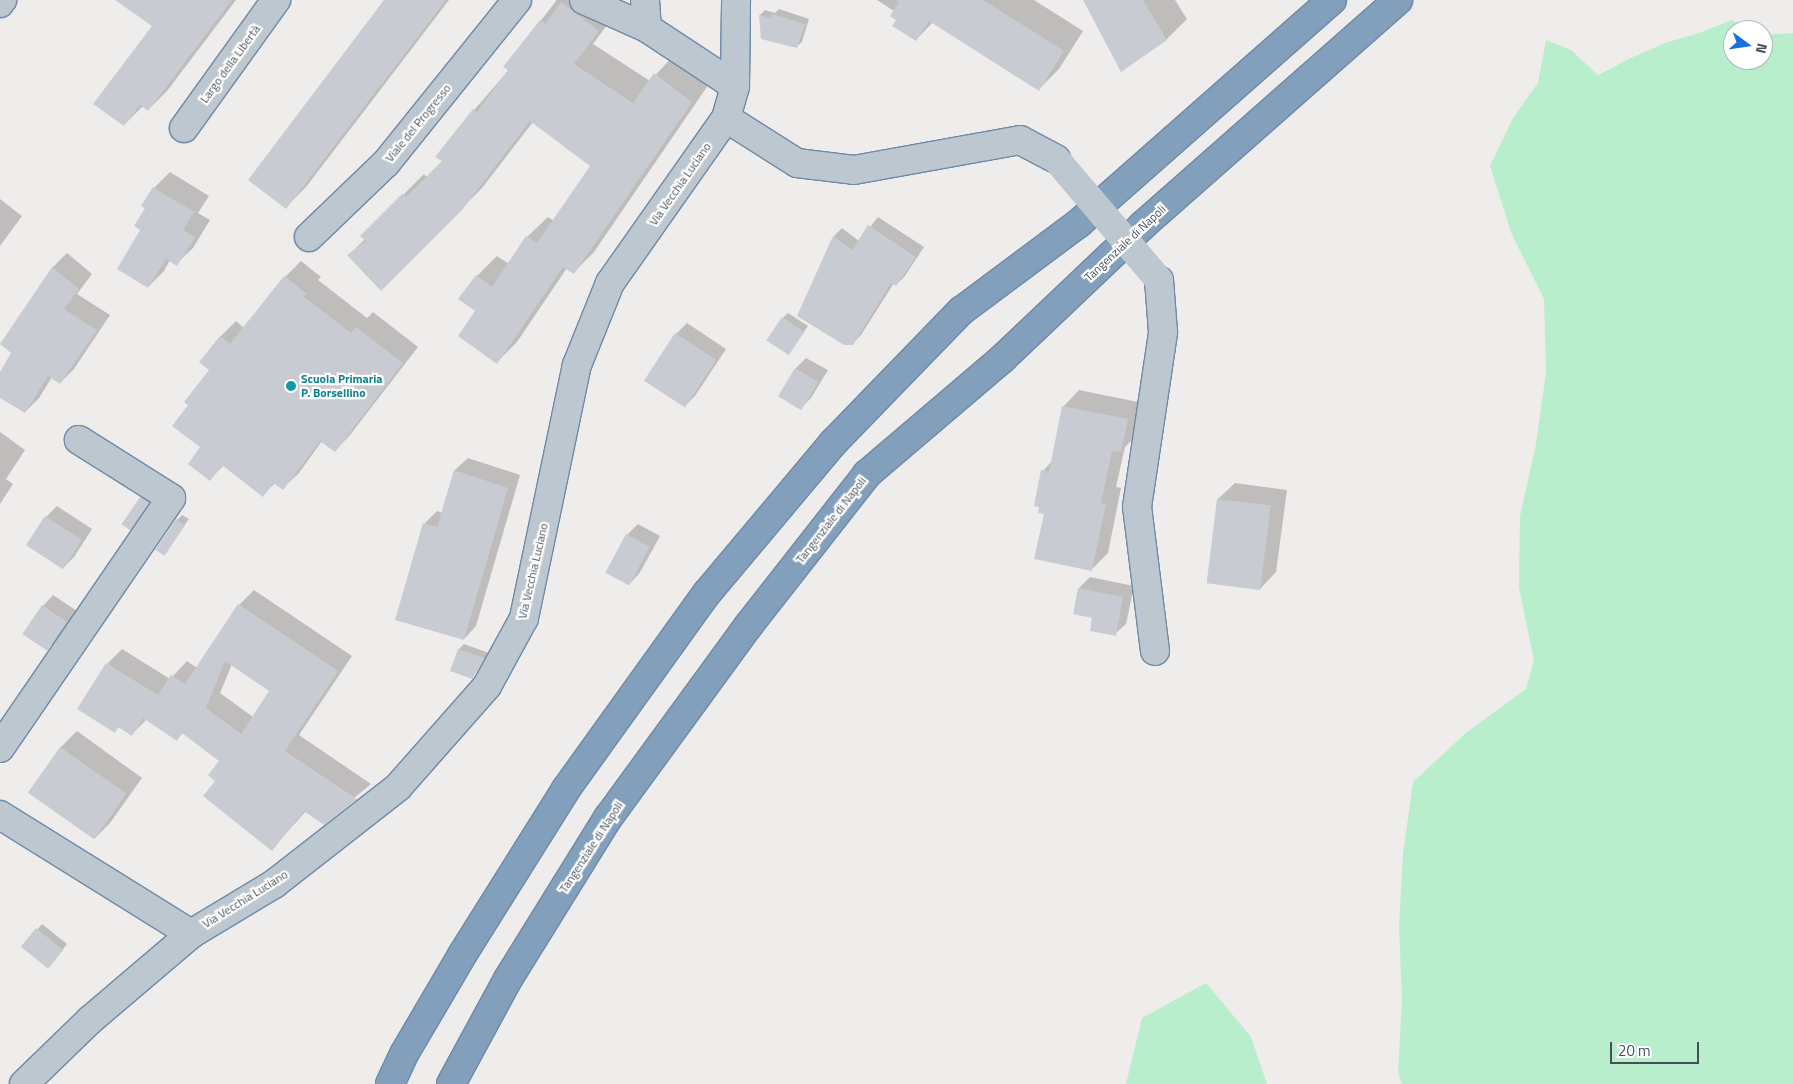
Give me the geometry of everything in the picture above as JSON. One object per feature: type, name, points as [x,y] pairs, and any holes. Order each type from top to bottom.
[{"type":"highway","points":[[390,1084],[404,1054],[462,955],[566,789],[707,594],[834,443],[961,311],[1079,223],[1332,0]]},
{"type":"highway","name":"Tangenziale di Napoli","points":[[451,1084],[508,979],[608,818],[748,626],[867,474],[1002,358],[1143,225],[1398,0]]},
{"type":"street","name":"Largo della Libertà","points":[[184,128],[276,0]]},
{"type":"street","name":"Viale del Progresso","points":[[309,237],[386,163],[517,0]]},
{"type":"street","points":[[584,0],[647,28],[734,86]]},
{"type":"street","points":[[645,0],[647,28]]},
{"type":"street","name":"Via Vecchia Luciano","points":[[24,1084],[90,1020],[191,934],[274,884],[398,787],[487,686],[524,618],[577,365],[610,283],[726,118],[734,86],[736,0]]},
{"type":"street","points":[[726,118],[797,163],[854,170],[1020,140],[1056,159],[1159,280],[1163,332],[1137,507],[1155,651]]},
{"type":"street","points":[[0,748],[172,498],[79,440]]},
{"type":"street","points":[[0,815],[191,934]]},
{"type":"green space","points":[[1723,24],[1723,70],[1773,70],[1773,34],[1793,33],[1793,1084],[1402,1084],[1398,1072],[1402,1000],[1399,927],[1403,854],[1413,782],[1467,732],[1526,689],[1534,660],[1519,588],[1520,516],[1536,444],[1546,372],[1544,299],[1512,235],[1490,166],[1513,118],[1538,83],[1546,40],[1571,50],[1598,75],[1665,43]]},
{"type":"green space","points":[[1206,983],[1251,1037],[1267,1084],[1126,1084],[1142,1018]]},
{"type":"building","points":[[115,0],[232,0],[148,111],[140,105],[124,126],[93,104],[152,26]]},
{"type":"building","points":[[384,0],[446,0],[286,209],[248,180]]},
{"type":"building","points":[[896,0],[983,0],[1064,51],[1039,91],[929,21],[916,41],[892,26],[896,20],[890,16],[899,2]]},
{"type":"building","points":[[1083,0],[1143,0],[1167,40],[1121,72]]},
{"type":"building","points":[[561,2],[599,31],[574,64],[633,103],[654,73],[692,102],[574,274],[563,267],[497,364],[458,336],[475,311],[458,299],[476,275],[492,287],[526,236],[537,243],[590,166],[530,121],[462,210],[381,291],[347,255],[366,241],[360,236],[402,194],[406,197],[442,161],[435,157],[473,109],[477,112],[508,70],[503,67],[540,20],[545,24]]},
{"type":"building","points":[[772,14],[805,24],[797,48],[761,39],[759,15],[771,18]]},
{"type":"building","points":[[153,187],[194,212],[183,230],[195,237],[177,266],[166,259],[148,288],[117,269],[140,230],[134,226],[145,208],[141,206]]},
{"type":"building","points":[[868,225],[916,257],[896,286],[891,283],[853,345],[844,345],[797,316],[833,236],[852,250]]},
{"type":"building","points":[[52,267],[79,289],[64,309],[97,330],[60,384],[48,376],[25,413],[0,398],[0,372],[11,353],[0,344]]},
{"type":"building","name":"Scuola Primaria P. Borsellino","points":[[284,276],[307,294],[303,296],[351,333],[356,327],[403,363],[335,452],[320,441],[283,490],[273,483],[263,497],[222,465],[210,481],[188,464],[200,447],[172,426],[188,405],[184,402],[209,370],[199,362],[220,336],[230,344]]},
{"type":"building","points":[[782,317],[804,332],[789,355],[766,340]]},
{"type":"building","points":[[675,333],[716,360],[685,407],[644,381]]},
{"type":"building","points":[[795,368],[818,382],[801,410],[778,396]]},
{"type":"building","points":[[1062,406],[1128,419],[1121,452],[1112,451],[1101,503],[1106,504],[1092,571],[1034,559],[1044,514],[1038,513],[1039,507],[1034,506],[1041,470],[1049,472]]},
{"type":"building","points":[[454,470],[508,488],[464,640],[395,620],[423,523],[437,527]]},
{"type":"building","points":[[140,497],[149,503],[131,531],[122,524]]},
{"type":"building","points":[[1217,499],[1271,506],[1260,590],[1207,583]]},
{"type":"building","points":[[45,516],[82,540],[63,569],[26,545]]},
{"type":"building","points":[[176,519],[185,525],[164,556],[155,550]]},
{"type":"building","points":[[626,534],[650,547],[629,586],[605,573]]},
{"type":"building","points":[[1078,588],[1123,597],[1116,636],[1090,631],[1092,618],[1073,614]]},
{"type":"building","points":[[238,604],[338,671],[285,751],[357,799],[324,825],[304,811],[272,851],[203,796],[215,781],[208,775],[219,761],[182,733],[177,741],[143,718],[132,736],[118,727],[115,733],[77,709],[106,663],[158,695],[171,675],[185,684]],"holes":[[[225,661],[269,691],[241,734],[206,708]]]},
{"type":"building","points":[[42,605],[67,622],[47,651],[22,634]]},
{"type":"building","points":[[458,649],[485,658],[472,679],[450,671]]},
{"type":"building","points":[[60,747],[126,793],[94,839],[28,793]]},
{"type":"building","points":[[36,928],[63,950],[48,969],[21,947]]},
{"type":"place","name":"Scuola Primaria P. Borsellino","points":[[291,386]]}]
